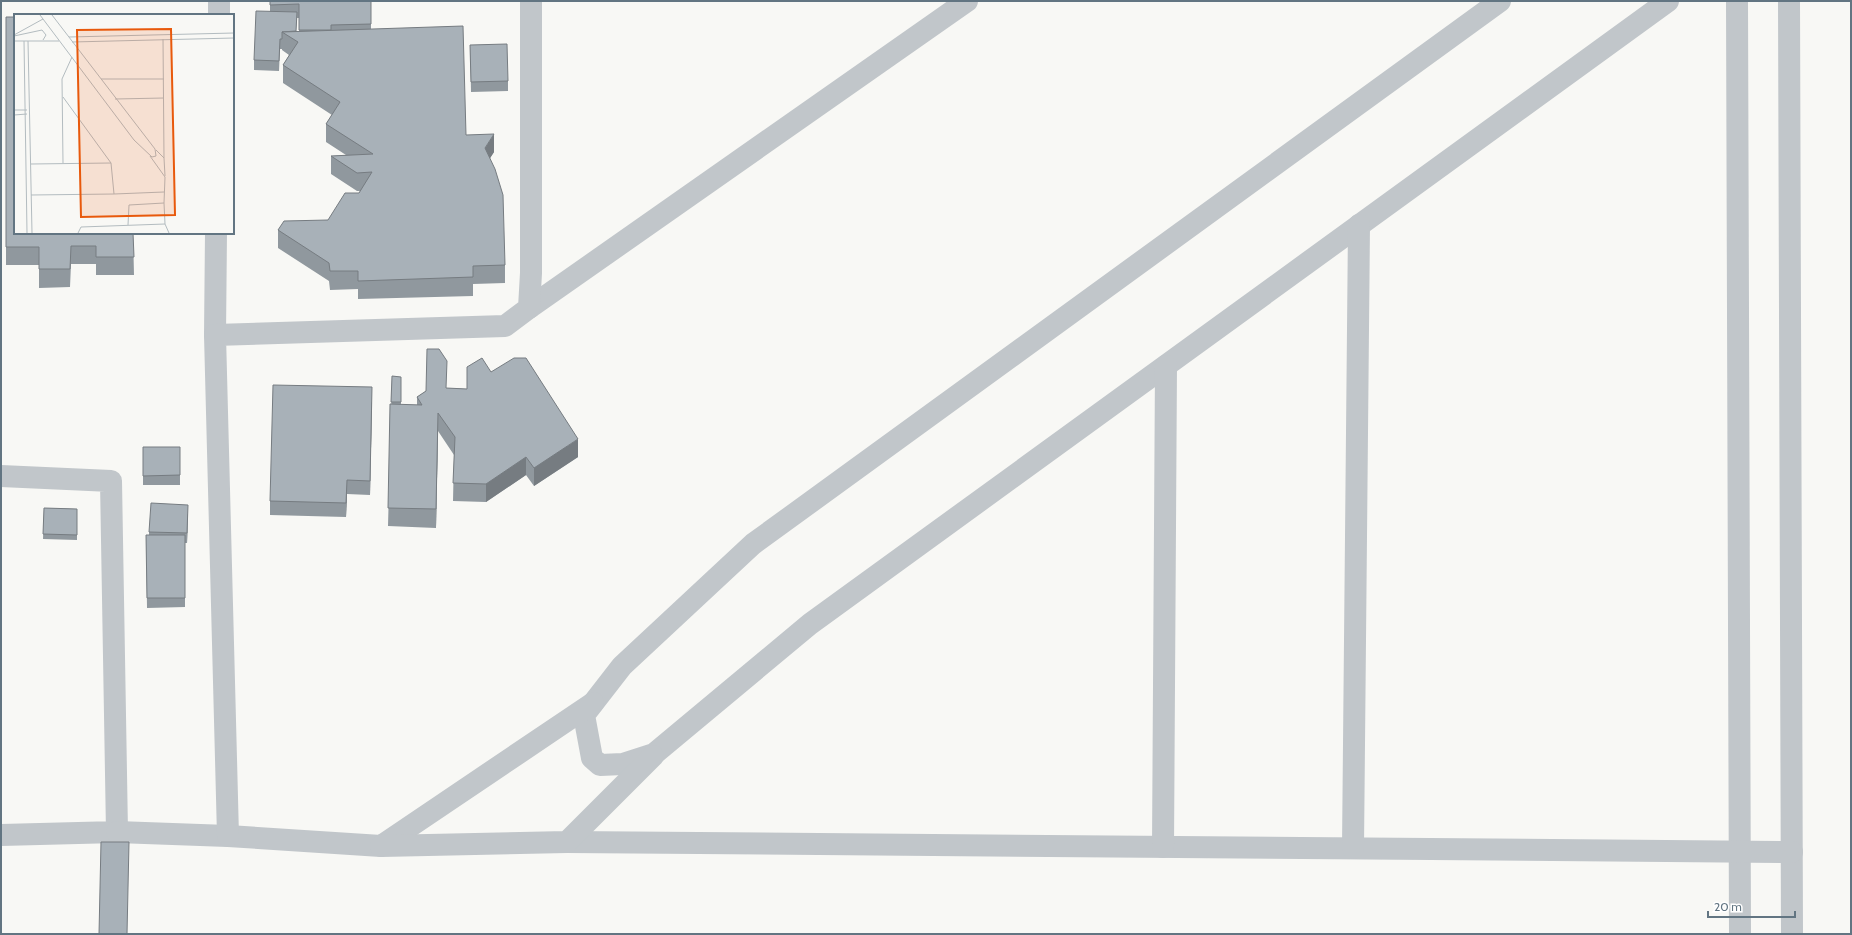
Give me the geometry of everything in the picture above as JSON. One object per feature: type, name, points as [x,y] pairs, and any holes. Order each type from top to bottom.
[{"type":"street","points":[[218,14],[219,1]]},
{"type":"street","points":[[529,308],[531,273],[531,1]]},
{"type":"street","points":[[215,335],[505,326],[967,1]]},
{"type":"street","points":[[1500,1],[753,544],[622,666],[593,703],[584,715],[592,758],[600,765],[624,764],[654,754],[810,624],[1668,1]]},
{"type":"street","points":[[1737,1],[1740,934]]},
{"type":"street","points":[[1789,1],[1792,934]]},
{"type":"street","points":[[1353,848],[1359,226]]},
{"type":"street","points":[[216,234],[215,335],[228,836]]},
{"type":"street","points":[[1163,847],[1166,366]]},
{"type":"street","points":[[1,476],[111,481],[117,832]]},
{"type":"street","points":[[381,846],[593,703]]},
{"type":"street","points":[[567,842],[662,747]]},
{"type":"street","points":[[1,835],[117,832],[228,836],[381,846],[567,842],[1792,852]]},
{"type":"building","points":[[270,1],[371,1],[371,24],[331,25],[331,30],[299,30],[299,4],[270,5]]},
{"type":"building","points":[[256,11],[297,12],[296,31],[282,32],[282,39],[280,39],[279,61],[254,60]]},
{"type":"building","points":[[6,17],[14,17],[14,234],[133,234],[134,257],[96,257],[96,246],[71,246],[70,269],[39,269],[39,247],[6,247]]},
{"type":"building","points":[[463,26],[466,135],[494,134],[485,148],[495,169],[503,195],[505,265],[473,266],[473,277],[358,281],[358,271],[330,271],[329,263],[278,230],[284,221],[328,220],[345,193],[359,193],[372,172],[357,173],[331,156],[373,154],[326,124],[340,102],[283,65],[298,42],[282,32]]},
{"type":"building","points":[[507,44],[508,81],[471,82],[470,45]]},
{"type":"building","points":[[427,349],[439,349],[447,361],[446,388],[467,389],[467,367],[482,358],[491,372],[514,358],[526,358],[578,439],[534,468],[526,457],[486,484],[453,483],[455,437],[438,413],[436,509],[388,508],[390,404],[422,405],[417,397],[426,391]]},
{"type":"building","points":[[392,376],[401,377],[401,402],[391,402]]},
{"type":"building","points":[[273,385],[372,387],[370,481],[347,480],[346,503],[270,501]]},
{"type":"building","points":[[143,447],[180,447],[180,475],[143,476]]},
{"type":"building","points":[[151,503],[188,505],[187,533],[149,532]]},
{"type":"building","points":[[44,508],[77,509],[77,535],[43,534]]},
{"type":"building","points":[[146,535],[185,535],[185,598],[147,598]]},
{"type":"building","points":[[101,842],[129,842],[127,934],[99,934]]}]
